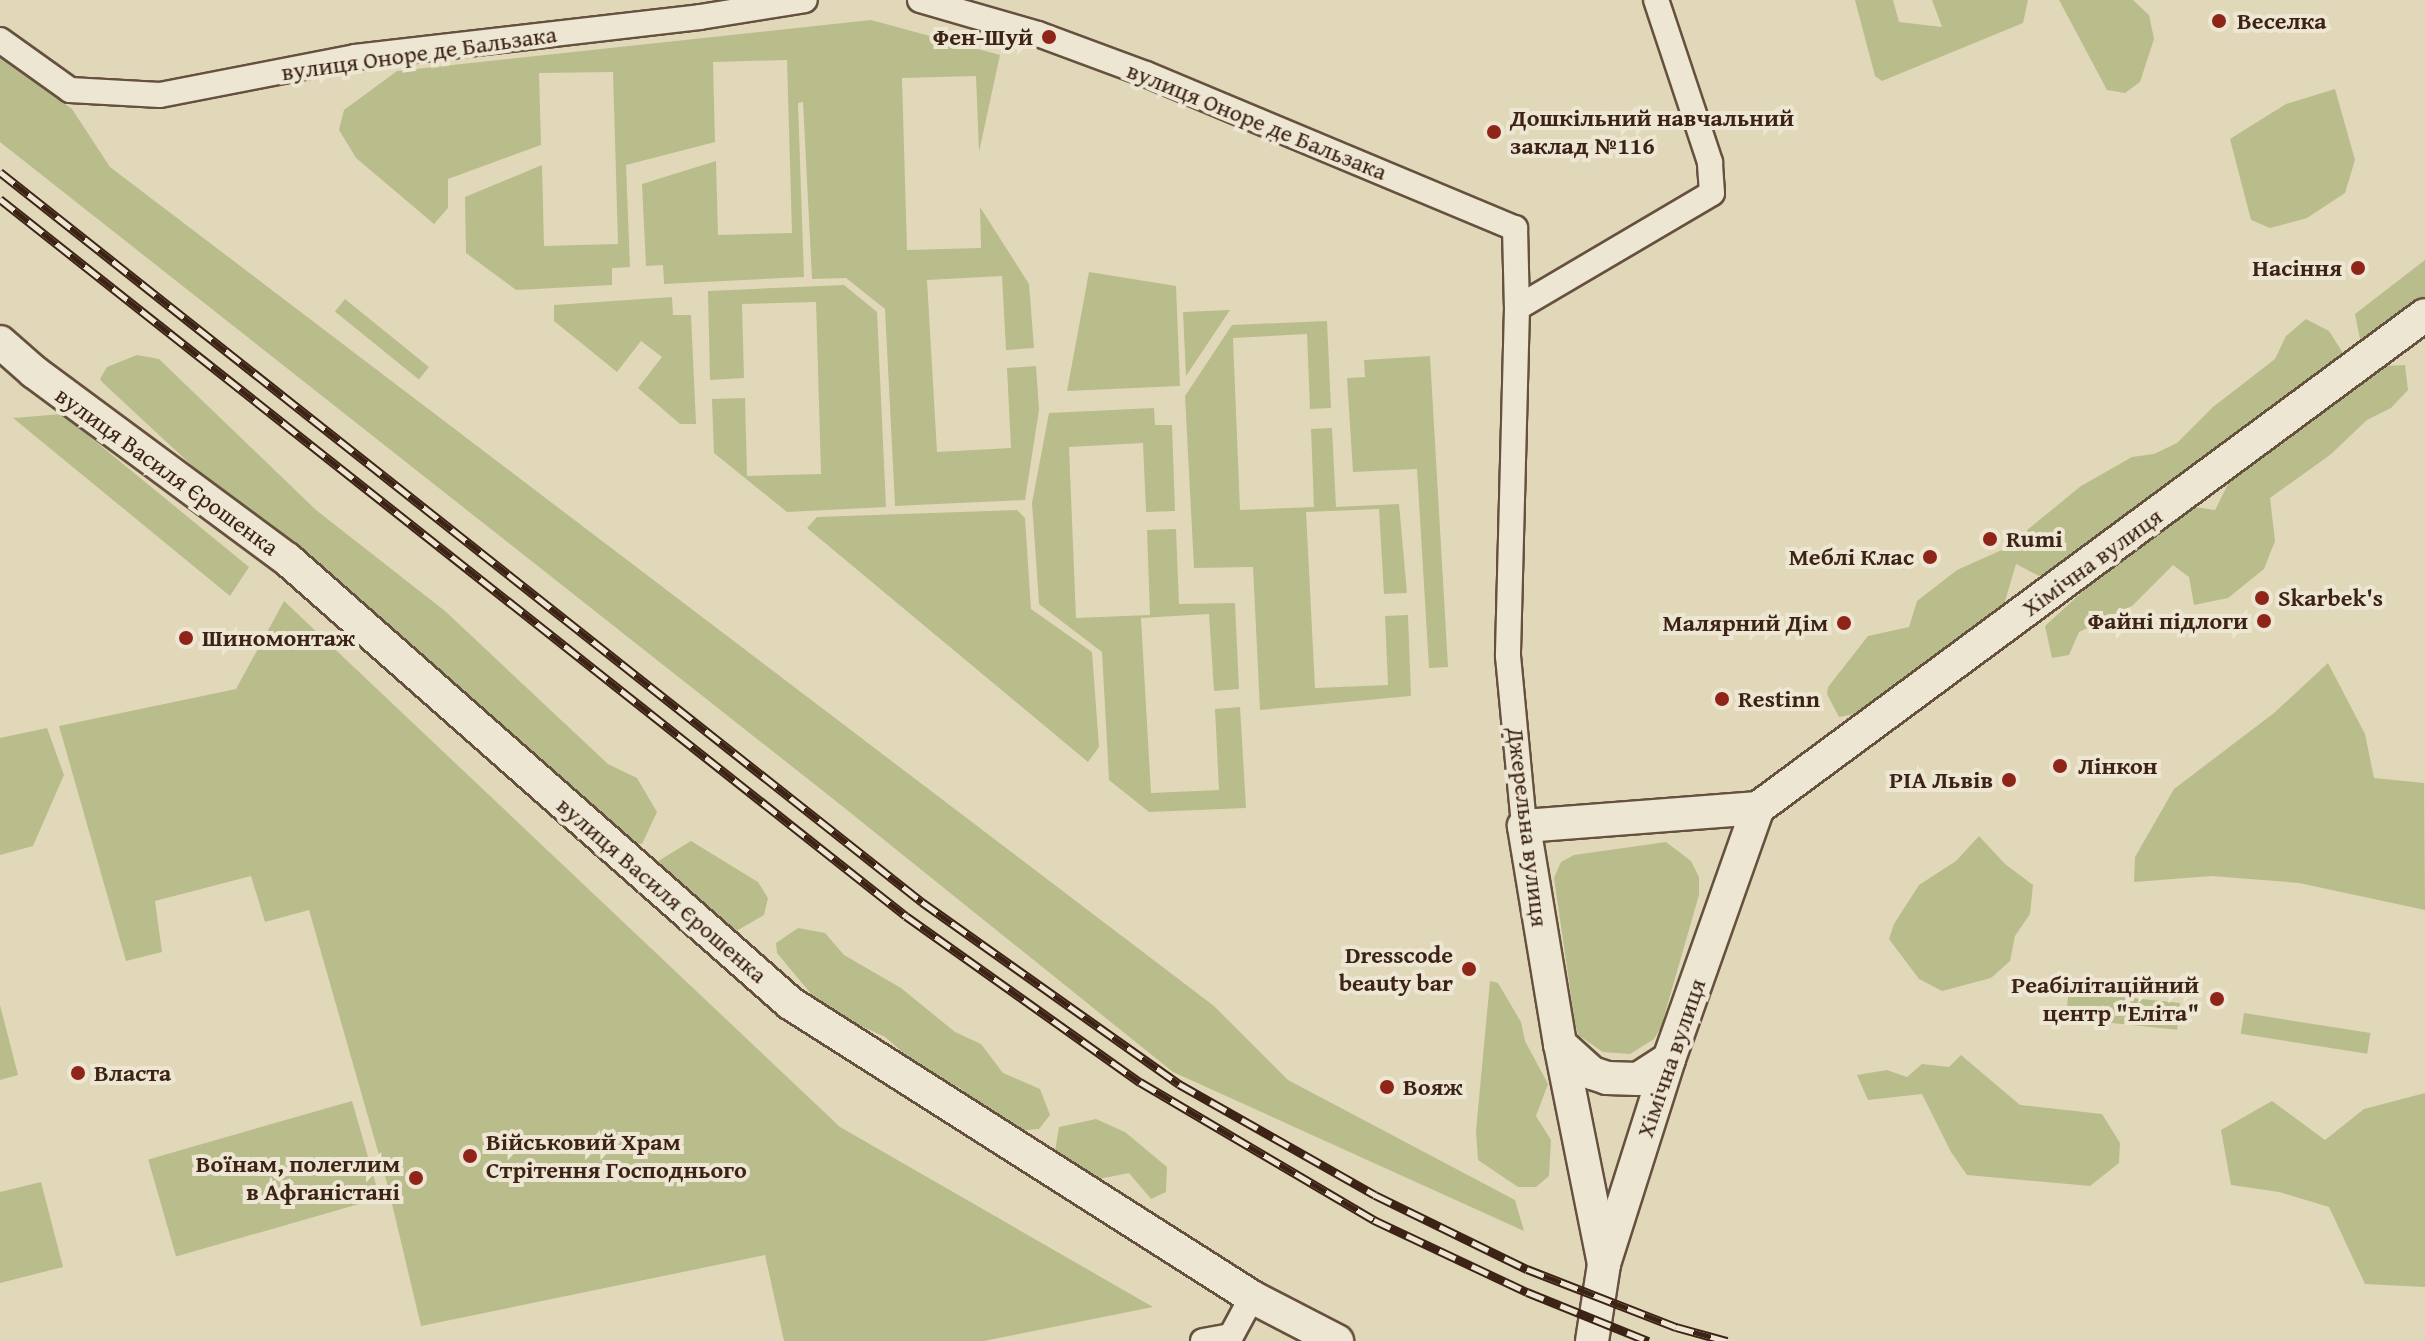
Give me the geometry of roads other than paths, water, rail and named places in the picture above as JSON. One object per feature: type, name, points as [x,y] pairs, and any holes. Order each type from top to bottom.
[{"type":"street","name":"вулиця Оноре де Бальзака","points":[[0,40],[70,90],[160,95],[355,57],[700,8],[805,0]]},
{"type":"street","name":"вулиця Оноре де Бальзака","points":[[920,0],[1038,34],[1146,74],[1515,228],[1517,308]]},
{"type":"street","points":[[1517,308],[1712,193],[1710,162],[1656,0]]},
{"type":"street","name":"Джерельна вулиця","points":[[1517,308],[1508,656],[1524,826],[1560,1044],[1604,1264],[1592,1341]]},
{"type":"street","name":"Хімічна вулиця","points":[[1604,1264],[1669,1059],[1758,808],[2425,315]]},
{"type":"street","name":"вулиця Василя Єрошенка","points":[[0,342],[34,372],[287,559],[790,1003],[1252,1297],[1337,1341]]},
{"type":"street","name":"вулиця Василя Єрошенка","points":[[0,357],[34,372]]},
{"type":"street","points":[[1524,826],[1758,808]]},
{"type":"street","points":[[1560,1044],[1584,1067],[1607,1078],[1638,1079],[1669,1059]]},
{"type":"street","points":[[1203,1341],[1232,1339],[1252,1297]]},
{"type":"railway","points":[[0,172],[922,902],[1179,1084],[1375,1195],[1527,1269],[1676,1327],[1727,1341]]},
{"type":"railway","points":[[0,199],[906,916],[1140,1082],[1374,1220],[1527,1292],[1648,1341]]},
{"type":"place","name":"Веселка","points":[[2219,21]]},
{"type":"place","name":"Фен-Шуй","points":[[1049,37]]},
{"type":"place","name":"Дошкільний навчальний заклад №116","points":[[1494,132]]},
{"type":"place","name":"Насіння","points":[[2358,268]]},
{"type":"place","name":"Rumi","points":[[1990,539]]},
{"type":"place","name":"Меблі Клас","points":[[1930,557]]},
{"type":"place","name":"Skarbek's","points":[[2262,598]]},
{"type":"place","name":"Файні підлоги","points":[[2264,621]]},
{"type":"place","name":"Малярний Дім","points":[[1844,623]]},
{"type":"place","name":"Шиномонтаж","points":[[186,638]]},
{"type":"place","name":"Restinn","points":[[1722,699]]},
{"type":"place","name":"Лінкон","points":[[2060,766]]},
{"type":"place","name":"РІА Львів","points":[[2009,780]]},
{"type":"place","name":"Dresscode beauty bar","points":[[1469,969]]},
{"type":"place","name":"Реабілітаційний центр \"Еліта\"","points":[[2217,999]]},
{"type":"place","name":"Власта","points":[[78,1073]]},
{"type":"place","name":"Вояж","points":[[1387,1087]]},
{"type":"place","name":"Військовий Храм Стрітення Господнього","points":[[470,1156]]},
{"type":"place","name":"Воїнам, полеглим в Афганістані","points":[[416,1178]]}]
